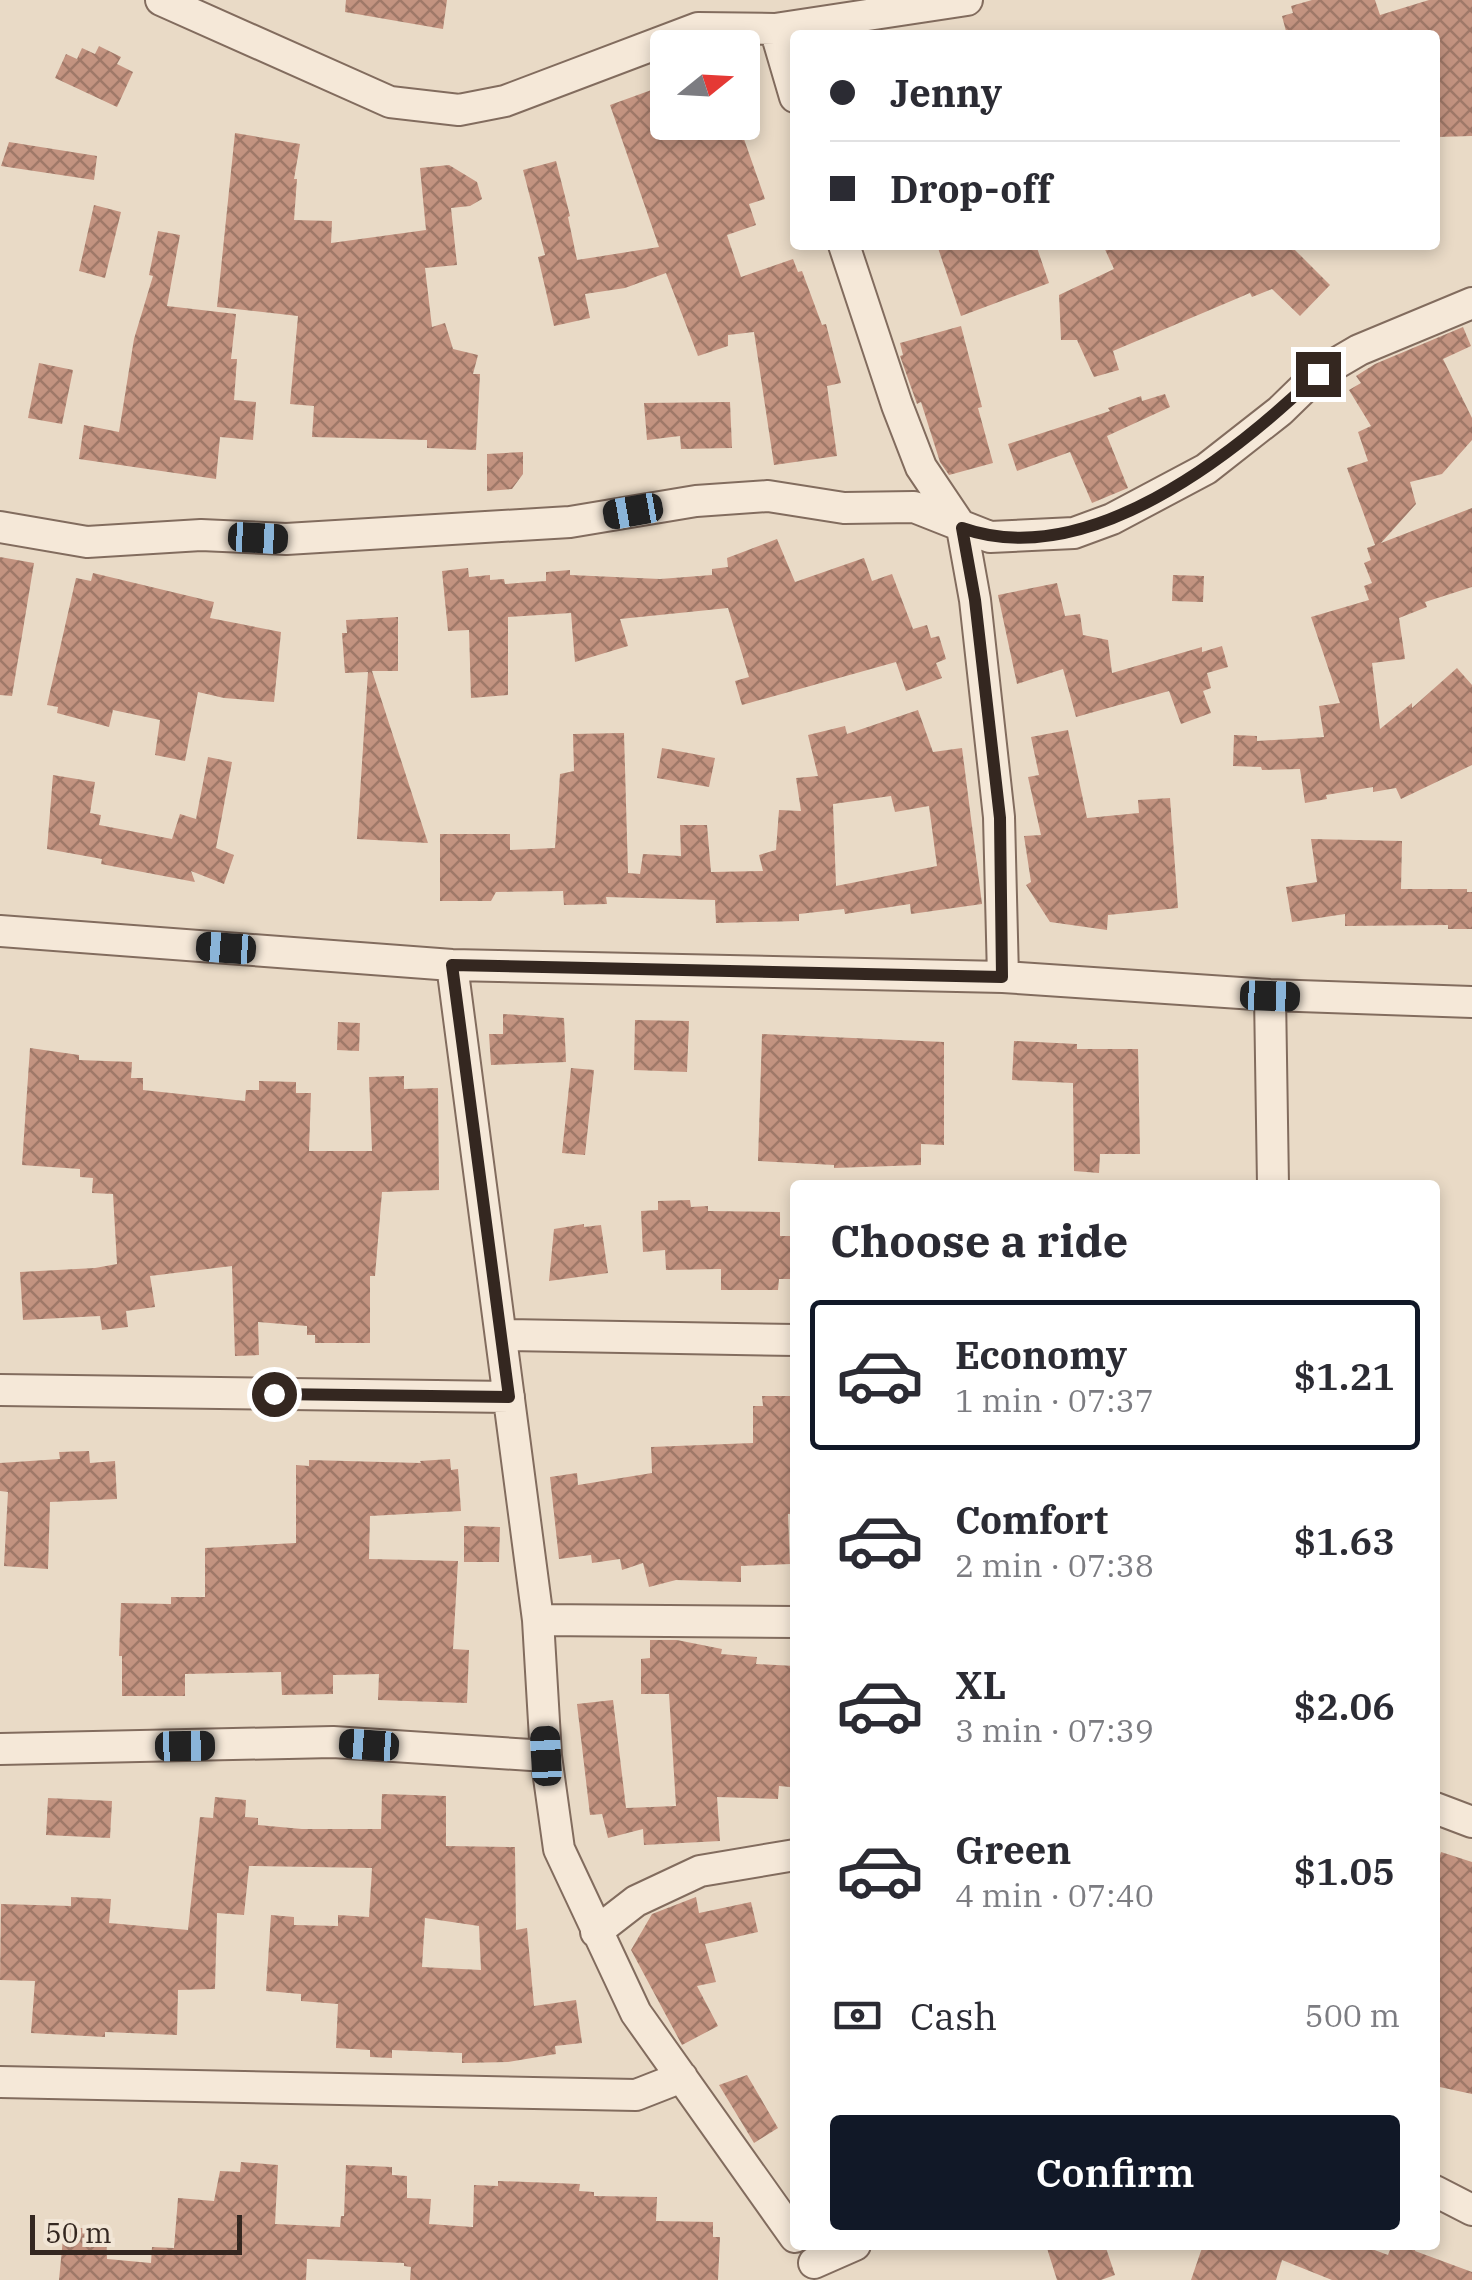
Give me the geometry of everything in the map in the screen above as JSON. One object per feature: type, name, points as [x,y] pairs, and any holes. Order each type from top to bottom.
[{"type":"street","points":[[161,0],[390,102],[459,110],[506,101],[693,14],[775,29],[967,0]]},
{"type":"street","points":[[775,29],[790,79]]},
{"type":"street","points":[[846,250],[896,405],[921,467],[962,528],[975,600],[1000,818],[1002,977]]},
{"type":"street","points":[[0,526],[87,542],[201,535],[286,539],[570,522],[696,500],[768,496],[844,508],[914,507],[990,538],[1074,533],[1112,518],[1206,469],[1280,411],[1318,374],[1359,350],[1472,303]]},
{"type":"street","points":[[0,931],[452,965],[1002,977],[1270,996],[1472,1002]]},
{"type":"street","points":[[452,965],[538,1620],[546,1756],[559,1849],[636,2013],[790,2229]]},
{"type":"street","points":[[1270,996],[1274,1180]]},
{"type":"street","points":[[501,1334],[790,1340]]},
{"type":"street","points":[[0,1390],[509,1397]]},
{"type":"street","points":[[538,1620],[790,1622]]},
{"type":"street","points":[[0,1750],[334,1742],[546,1756]]},
{"type":"street","points":[[1440,1810],[1472,1822]]},
{"type":"street","points":[[596,1932],[636,1901],[700,1871],[790,1856]]},
{"type":"street","points":[[0,2082],[636,2095],[682,2078]]},
{"type":"street","points":[[1440,2194],[1472,2210]]},
{"type":"street","points":[[813,2263],[843,2250]]},
{"type":"building","points":[[346,0],[447,0],[443,29],[345,12]]},
{"type":"building","points":[[1312,0],[1375,0],[1380,15],[1429,0],[1472,0],[1472,136],[1440,137],[1440,30],[1286,30],[1282,16],[1293,13],[1291,6]]},
{"type":"building","points":[[99,46],[121,57],[117,64],[133,72],[117,107],[55,78],[66,54],[77,59],[82,48],[95,54]]},
{"type":"building","points":[[650,91],[650,140],[744,140],[765,199],[749,204],[756,225],[727,235],[741,277],[793,259],[798,272],[802,271],[822,325],[826,324],[841,383],[827,386],[837,456],[774,465],[754,332],[728,335],[728,346],[698,356],[666,273],[625,288],[585,294],[590,318],[554,326],[538,257],[545,255],[523,170],[556,161],[577,260],[659,247],[610,105]]},
{"type":"building","points":[[235,133],[300,144],[294,179],[294,220],[332,221],[331,243],[426,230],[420,168],[449,165],[477,182],[482,199],[470,206],[451,208],[457,265],[425,268],[432,327],[445,323],[453,349],[478,355],[473,374],[480,374],[476,450],[427,448],[427,440],[312,437],[314,406],[290,404],[298,316],[217,307]]},
{"type":"building","points":[[9,142],[97,156],[94,180],[1,166]]},
{"type":"building","points":[[94,205],[121,212],[105,278],[79,271]]},
{"type":"building","points":[[158,231],[180,235],[167,306],[236,314],[231,359],[237,359],[234,400],[256,402],[253,440],[220,437],[216,479],[79,459],[84,425],[119,432],[134,339],[153,276],[149,275]]},
{"type":"building","points":[[939,250],[1038,250],[1049,283],[961,316]]},
{"type":"building","points":[[1105,250],[1295,250],[1330,285],[1300,316],[1272,289],[1252,297],[1250,293],[1113,351],[1119,370],[1094,377],[1077,340],[1061,340],[1059,295],[1114,269]]},
{"type":"building","points":[[961,326],[993,463],[949,475],[940,462],[921,402],[917,404],[900,356],[900,343]]},
{"type":"building","points":[[1463,327],[1471,346],[1443,359],[1472,418],[1472,440],[1442,474],[1410,482],[1416,504],[1381,543],[1472,508],[1472,587],[1425,602],[1427,607],[1399,618],[1405,659],[1372,663],[1380,729],[1412,703],[1412,708],[1457,668],[1472,685],[1472,765],[1401,799],[1396,788],[1373,792],[1373,787],[1305,803],[1300,769],[1233,766],[1234,735],[1257,736],[1257,741],[1324,737],[1319,706],[1340,703],[1311,617],[1369,600],[1364,586],[1372,583],[1364,563],[1371,560],[1367,548],[1375,545],[1347,468],[1368,461],[1358,432],[1371,426],[1349,390],[1361,383],[1356,376],[1375,364]]},
{"type":"building","points":[[39,363],[73,370],[62,424],[28,418]]},
{"type":"building","points":[[1165,394],[1170,407],[1107,436],[1128,488],[1092,503],[1070,452],[1017,471],[1008,444],[1110,411],[1108,408],[1141,396],[1142,401]]},
{"type":"building","points":[[730,402],[732,448],[681,449],[680,436],[647,440],[644,403]]},
{"type":"building","points":[[523,452],[523,474],[512,489],[487,491],[487,454]]},
{"type":"building","points":[[777,539],[795,582],[864,558],[872,581],[892,574],[913,629],[927,625],[931,638],[939,636],[946,659],[936,663],[942,678],[906,691],[896,662],[742,705],[735,681],[749,677],[728,608],[620,619],[628,646],[575,662],[571,613],[508,617],[508,695],[471,698],[469,630],[448,631],[442,571],[468,568],[469,577],[490,575],[490,580],[504,579],[505,584],[546,581],[546,572],[570,570],[570,575],[660,579],[712,575],[712,569],[728,567],[727,558]]},
{"type":"building","points":[[0,557],[34,563],[12,696],[0,695]]},
{"type":"building","points":[[93,573],[214,602],[210,618],[281,632],[274,702],[198,692],[185,761],[155,755],[160,720],[113,710],[109,727],[57,713],[58,707],[47,705],[76,578],[91,581]]},
{"type":"building","points":[[1173,575],[1204,576],[1203,602],[1172,601]]},
{"type":"building","points":[[1057,583],[1065,616],[1080,614],[1083,635],[1108,640],[1112,673],[1202,647],[1202,652],[1222,646],[1228,667],[1207,673],[1211,688],[1203,691],[1211,713],[1181,724],[1169,691],[1076,717],[1063,669],[1017,684],[998,595]]},
{"type":"building","points":[[398,617],[398,671],[372,671],[428,843],[357,839],[368,672],[345,673],[342,633],[347,633],[346,620]]},
{"type":"building","points":[[918,710],[933,752],[962,748],[982,904],[911,914],[910,904],[845,914],[844,909],[799,914],[799,921],[716,923],[715,900],[606,897],[607,904],[564,905],[563,891],[496,892],[491,901],[440,901],[440,834],[510,834],[510,850],[555,848],[560,774],[574,771],[573,734],[624,733],[628,873],[640,874],[643,854],[681,856],[680,825],[707,825],[711,872],[763,871],[759,855],[776,850],[779,810],[801,811],[796,778],[818,776],[808,735],[845,726],[847,734]],"holes":[[[891,796],[895,812],[929,806],[937,866],[836,886],[833,804]]]},
{"type":"building","points":[[1068,730],[1087,818],[1139,813],[1138,800],[1170,798],[1178,908],[1108,915],[1107,930],[1050,922],[1026,885],[1031,882],[1024,836],[1041,835],[1028,777],[1039,775],[1031,737]]},
{"type":"building","points":[[662,748],[715,758],[709,787],[657,778]]},
{"type":"building","points":[[208,757],[232,762],[216,848],[234,855],[224,884],[191,871],[195,882],[47,849],[53,775],[95,782],[90,813],[101,815],[99,825],[172,839],[180,814],[196,819]]},
{"type":"building","points":[[1311,839],[1402,841],[1401,889],[1467,889],[1472,892],[1472,929],[1448,929],[1448,925],[1345,926],[1345,914],[1292,922],[1286,887],[1317,882]]},
{"type":"building","points":[[503,1014],[564,1018],[566,1062],[491,1065],[489,1034],[503,1034]]},
{"type":"building","points":[[635,1020],[689,1021],[687,1072],[634,1070]]},
{"type":"building","points":[[338,1022],[360,1023],[359,1051],[337,1050]]},
{"type":"building","points":[[762,1034],[944,1042],[944,1145],[921,1144],[921,1165],[834,1168],[758,1161]]},
{"type":"building","points":[[1014,1041],[1077,1044],[1077,1049],[1138,1049],[1140,1154],[1100,1154],[1099,1173],[1074,1171],[1073,1083],[1012,1080]]},
{"type":"building","points":[[30,1048],[79,1055],[79,1060],[132,1062],[131,1078],[143,1078],[143,1090],[245,1101],[246,1090],[259,1090],[259,1081],[296,1082],[296,1093],[311,1093],[309,1151],[372,1151],[369,1077],[404,1076],[404,1089],[438,1088],[439,1190],[382,1192],[375,1276],[370,1276],[370,1343],[315,1343],[315,1335],[307,1335],[307,1326],[258,1322],[259,1355],[235,1356],[232,1266],[150,1276],[155,1307],[126,1311],[128,1327],[102,1330],[100,1316],[23,1320],[20,1272],[117,1264],[113,1194],[92,1193],[93,1178],[80,1177],[80,1169],[22,1165]]},
{"type":"building","points":[[571,1068],[594,1070],[585,1155],[562,1153]]},
{"type":"building","points":[[690,1200],[691,1207],[708,1206],[708,1211],[780,1212],[780,1236],[790,1236],[790,1279],[779,1279],[778,1290],[721,1290],[721,1269],[666,1270],[665,1250],[643,1252],[641,1211],[658,1210],[658,1201]]},
{"type":"building","points":[[601,1225],[608,1273],[549,1281],[554,1229]]},
{"type":"building","points":[[762,1396],[790,1396],[790,1564],[741,1566],[741,1582],[676,1580],[649,1587],[643,1563],[622,1570],[620,1559],[592,1563],[591,1555],[559,1559],[550,1477],[577,1473],[578,1485],[652,1473],[651,1447],[753,1443],[753,1406],[763,1406]]},
{"type":"building","points":[[89,1451],[90,1463],[115,1461],[117,1499],[50,1502],[48,1569],[4,1566],[8,1492],[0,1491],[0,1463],[60,1459],[59,1452]]},
{"type":"building","points":[[450,1459],[451,1470],[458,1469],[461,1511],[370,1516],[369,1559],[458,1561],[453,1649],[469,1650],[467,1703],[378,1700],[379,1674],[333,1675],[333,1694],[282,1695],[281,1672],[185,1674],[185,1696],[122,1696],[121,1603],[171,1604],[171,1597],[205,1597],[205,1548],[296,1543],[296,1465],[309,1466],[309,1460],[421,1463]]},
{"type":"building","points":[[464,1526],[500,1527],[499,1562],[464,1562]]},
{"type":"building","points":[[650,1640],[677,1640],[722,1649],[721,1654],[757,1657],[756,1664],[790,1666],[790,1787],[779,1786],[778,1799],[717,1797],[720,1841],[644,1845],[643,1829],[608,1838],[602,1814],[590,1815],[577,1704],[613,1700],[626,1808],[676,1806],[669,1694],[641,1694],[641,1659],[650,1658]]},
{"type":"building","points":[[382,1794],[446,1796],[446,1846],[515,1847],[516,1930],[527,1928],[534,2006],[576,2000],[582,2043],[555,2046],[556,2054],[508,2062],[462,2063],[462,2053],[392,2050],[392,2058],[370,2057],[370,2050],[336,2048],[338,2004],[301,2001],[301,1994],[266,1991],[271,1915],[294,1917],[294,1925],[338,1926],[338,1915],[369,1917],[372,1868],[249,1866],[244,1915],[217,1913],[215,1989],[178,1990],[177,2035],[31,2033],[35,1981],[0,1980],[1,1904],[71,1906],[71,1897],[111,1899],[109,1923],[188,1930],[200,1817],[213,1818],[215,1797],[246,1800],[245,1817],[258,1818],[258,1825],[381,1829]],"holes":[[[425,1918],[479,1926],[481,1970],[422,1967]]]},
{"type":"building","points":[[48,1798],[112,1801],[110,1838],[46,1835]]},
{"type":"building","points":[[1441,1852],[1472,1862],[1472,2094],[1440,2087]]},
{"type":"building","points":[[696,1897],[699,1913],[751,1902],[758,1932],[705,1944],[716,1982],[697,1986],[718,2026],[682,2045],[631,1950],[652,1914]]},
{"type":"building","points":[[747,2075],[778,2128],[754,2143],[719,2085]]},
{"type":"building","points":[[241,2162],[278,2165],[275,2224],[340,2227],[346,2165],[392,2167],[392,2175],[407,2176],[407,2198],[431,2199],[429,2224],[473,2227],[474,2185],[498,2186],[498,2181],[580,2184],[579,2191],[594,2192],[594,2196],[657,2197],[656,2221],[713,2222],[713,2237],[720,2237],[718,2280],[410,2280],[411,2267],[404,2263],[307,2259],[306,2280],[59,2280],[64,2228],[106,2228],[107,2259],[151,2263],[152,2247],[174,2248],[178,2198],[214,2201],[220,2171],[240,2172]]},
{"type":"building","points":[[1048,2250],[1107,2250],[1115,2275],[1101,2280],[1057,2280]]},
{"type":"building","points":[[1201,2250],[1374,2250],[1388,2255],[1390,2250],[1415,2250],[1472,2272],[1472,2280],[1332,2280],[1282,2260],[1276,2280],[1191,2280]]},
{"type":"route","points":[[274,1394],[509,1397],[452,965],[1002,977],[1000,818],[975,600],[962,528],[990,538],[1074,533],[1112,518],[1206,469],[1280,411],[1318,374]]}]
